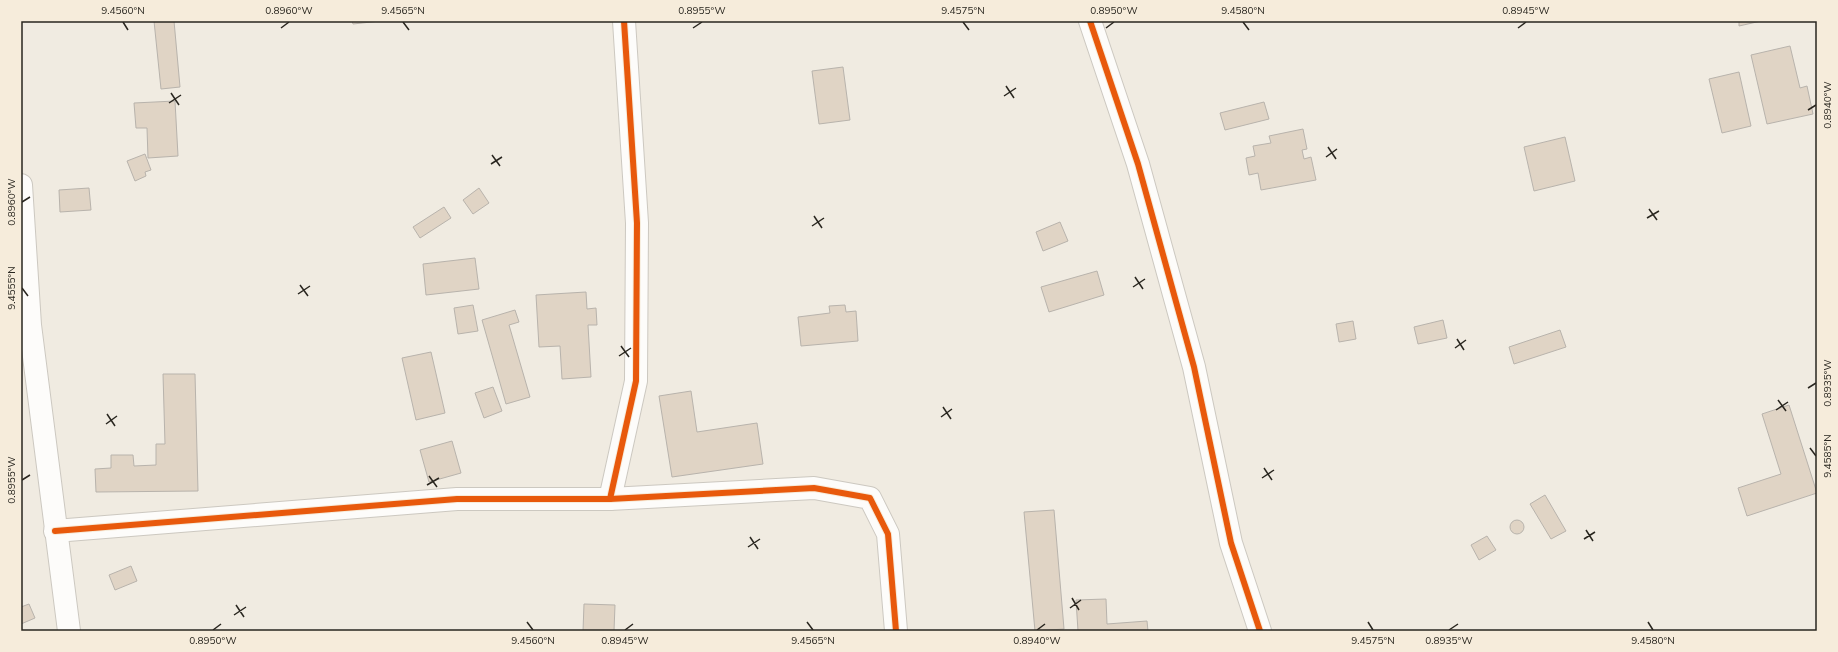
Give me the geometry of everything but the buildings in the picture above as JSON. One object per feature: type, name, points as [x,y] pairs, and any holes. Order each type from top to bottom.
[{"type":"street","points":[[610,499],[636,381],[637,223],[624,21]]},
{"type":"street","points":[[1090,21],[1138,164],[1194,367],[1231,543],[1260,631]]},
{"type":"street","points":[[21,185],[30,325],[55,531],[69,631]]},
{"type":"street","points":[[55,531],[457,499],[610,499],[814,488],[870,498],[888,534],[896,631]]},
{"type":"cycle path","points":[[610,499],[636,381],[637,223],[624,21]]},
{"type":"cycle path","points":[[1090,21],[1138,164],[1194,367],[1231,543],[1260,631]]},
{"type":"cycle path","points":[[55,531],[457,499],[610,499],[814,488],[870,498],[888,534],[896,631]]}]
